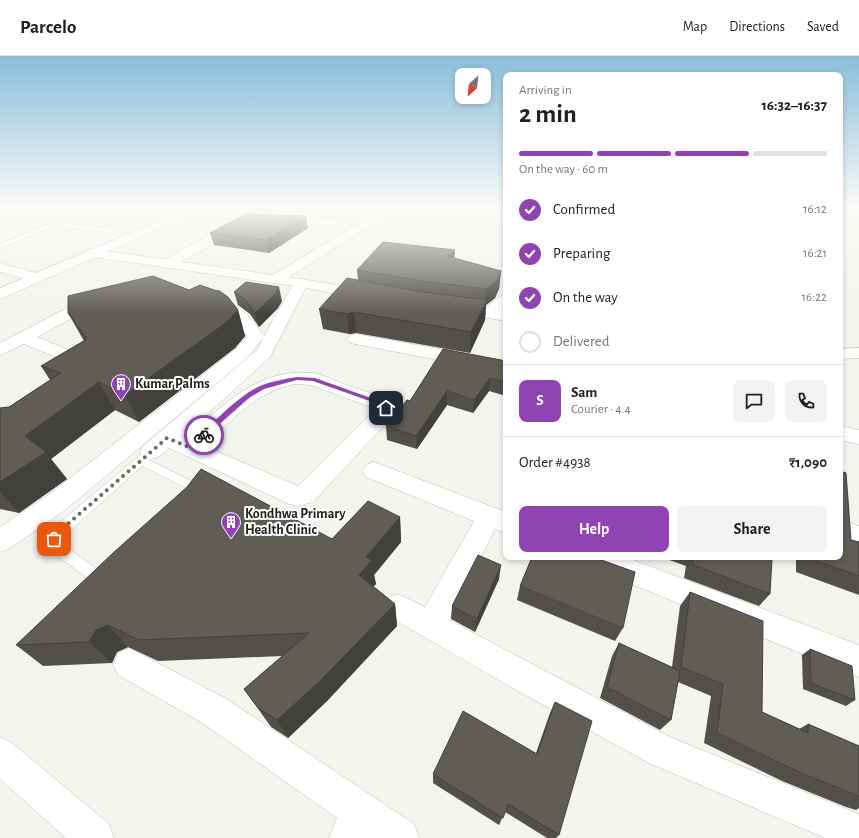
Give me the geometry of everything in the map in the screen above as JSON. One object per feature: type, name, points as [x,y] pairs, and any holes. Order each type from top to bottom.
[{"type":"street","points":[[0,294],[38,278],[98,241]]},
{"type":"street","points":[[87,249],[107,241]]},
{"type":"street","points":[[167,264],[208,241]]},
{"type":"street","points":[[276,280],[339,241]]},
{"type":"street","points":[[87,249],[167,264],[301,283],[377,296]]},
{"type":"street","points":[[0,279],[38,262]]},
{"type":"street","points":[[0,267],[38,278]]},
{"type":"street","points":[[146,456],[264,354],[301,283]]},
{"type":"street","points":[[0,350],[105,295],[112,294]]},
{"type":"street","points":[[0,541],[56,503],[242,353],[256,336],[243,318],[224,305],[194,298]]},
{"type":"street","points":[[489,314],[503,302]]},
{"type":"street","points":[[445,308],[503,316]]},
{"type":"street","points":[[23,338],[84,363],[80,370],[65,379]]},
{"type":"street","points":[[356,339],[503,366]]},
{"type":"street","points":[[843,354],[859,353]]},
{"type":"street","points":[[167,438],[298,497],[304,495],[384,413],[386,408],[383,404],[313,379],[297,378],[262,387],[246,397],[189,447]]},
{"type":"street","points":[[843,434],[859,437]]},
{"type":"street","points":[[374,471],[498,520],[431,625]]},
{"type":"street","points":[[843,532],[859,537]]},
{"type":"street","points":[[602,560],[859,661]]},
{"type":"street","points":[[398,607],[528,680],[661,751],[859,833]]},
{"type":"street","points":[[129,664],[213,710],[354,825],[400,838]]},
{"type":"street","points":[[0,755],[95,838]]},
{"type":"lane","points":[[0,246],[11,241]]},
{"type":"lane","points":[[115,576],[109,578],[95,576],[56,547],[54,539],[62,529],[146,456],[198,489],[202,497],[199,502]]},
{"type":"building","points":[[383,242],[455,250],[447,256],[501,271],[497,280],[486,289],[422,281],[357,270]]},
{"type":"building","points":[[153,276],[189,290],[200,285],[217,291],[218,290],[228,297],[238,310],[227,322],[125,395],[99,382],[25,436],[46,452],[0,482],[0,408],[9,407],[61,373],[41,366],[87,339],[68,313],[68,296]]},
{"type":"building","points":[[347,278],[422,292],[487,300],[471,332],[354,312],[347,314],[319,309]]},
{"type":"building","points":[[246,282],[279,287],[275,294],[255,313],[246,300],[234,292]]},
{"type":"building","points":[[443,349],[503,360],[503,381],[490,378],[474,400],[447,391],[416,436],[386,426],[407,400],[410,401]]},
{"type":"building","points":[[201,469],[332,539],[368,501],[400,517],[366,557],[372,560],[359,575],[395,604],[319,682],[277,720],[258,708],[244,689],[309,633],[139,640],[108,625],[96,630],[89,642],[16,645],[113,553],[187,487]]},
{"type":"building","points":[[843,472],[846,473],[851,540],[859,542],[859,576],[815,560],[843,560]]},
{"type":"building","points":[[478,555],[501,565],[477,619],[452,606]]},
{"type":"building","points":[[531,560],[601,560],[635,572],[623,628],[520,586]]},
{"type":"building","points":[[694,560],[772,560],[770,594],[693,565]]},
{"type":"building","points":[[690,592],[763,621],[762,712],[808,733],[808,724],[859,746],[859,796],[799,772],[717,733],[723,684],[681,667]]},
{"type":"building","points":[[619,643],[680,671],[671,720],[607,687]]},
{"type":"building","points":[[810,649],[852,666],[855,700],[811,683]]},
{"type":"building","points":[[555,702],[592,721],[559,835],[508,804],[503,818],[433,774],[463,711],[537,754]]},
{"type":"way so far","points":[[54,539],[62,529],[167,438],[189,447],[204,435]]},
{"type":"place","name":"Kumar Palms","points":[[121,401]]},
{"type":"place","name":"Kondhwa Primary Health Clinic","points":[[231,539]]},
{"type":"route","points":[[204,435],[246,397],[262,387],[297,378],[313,379],[383,404],[386,408]]}]
